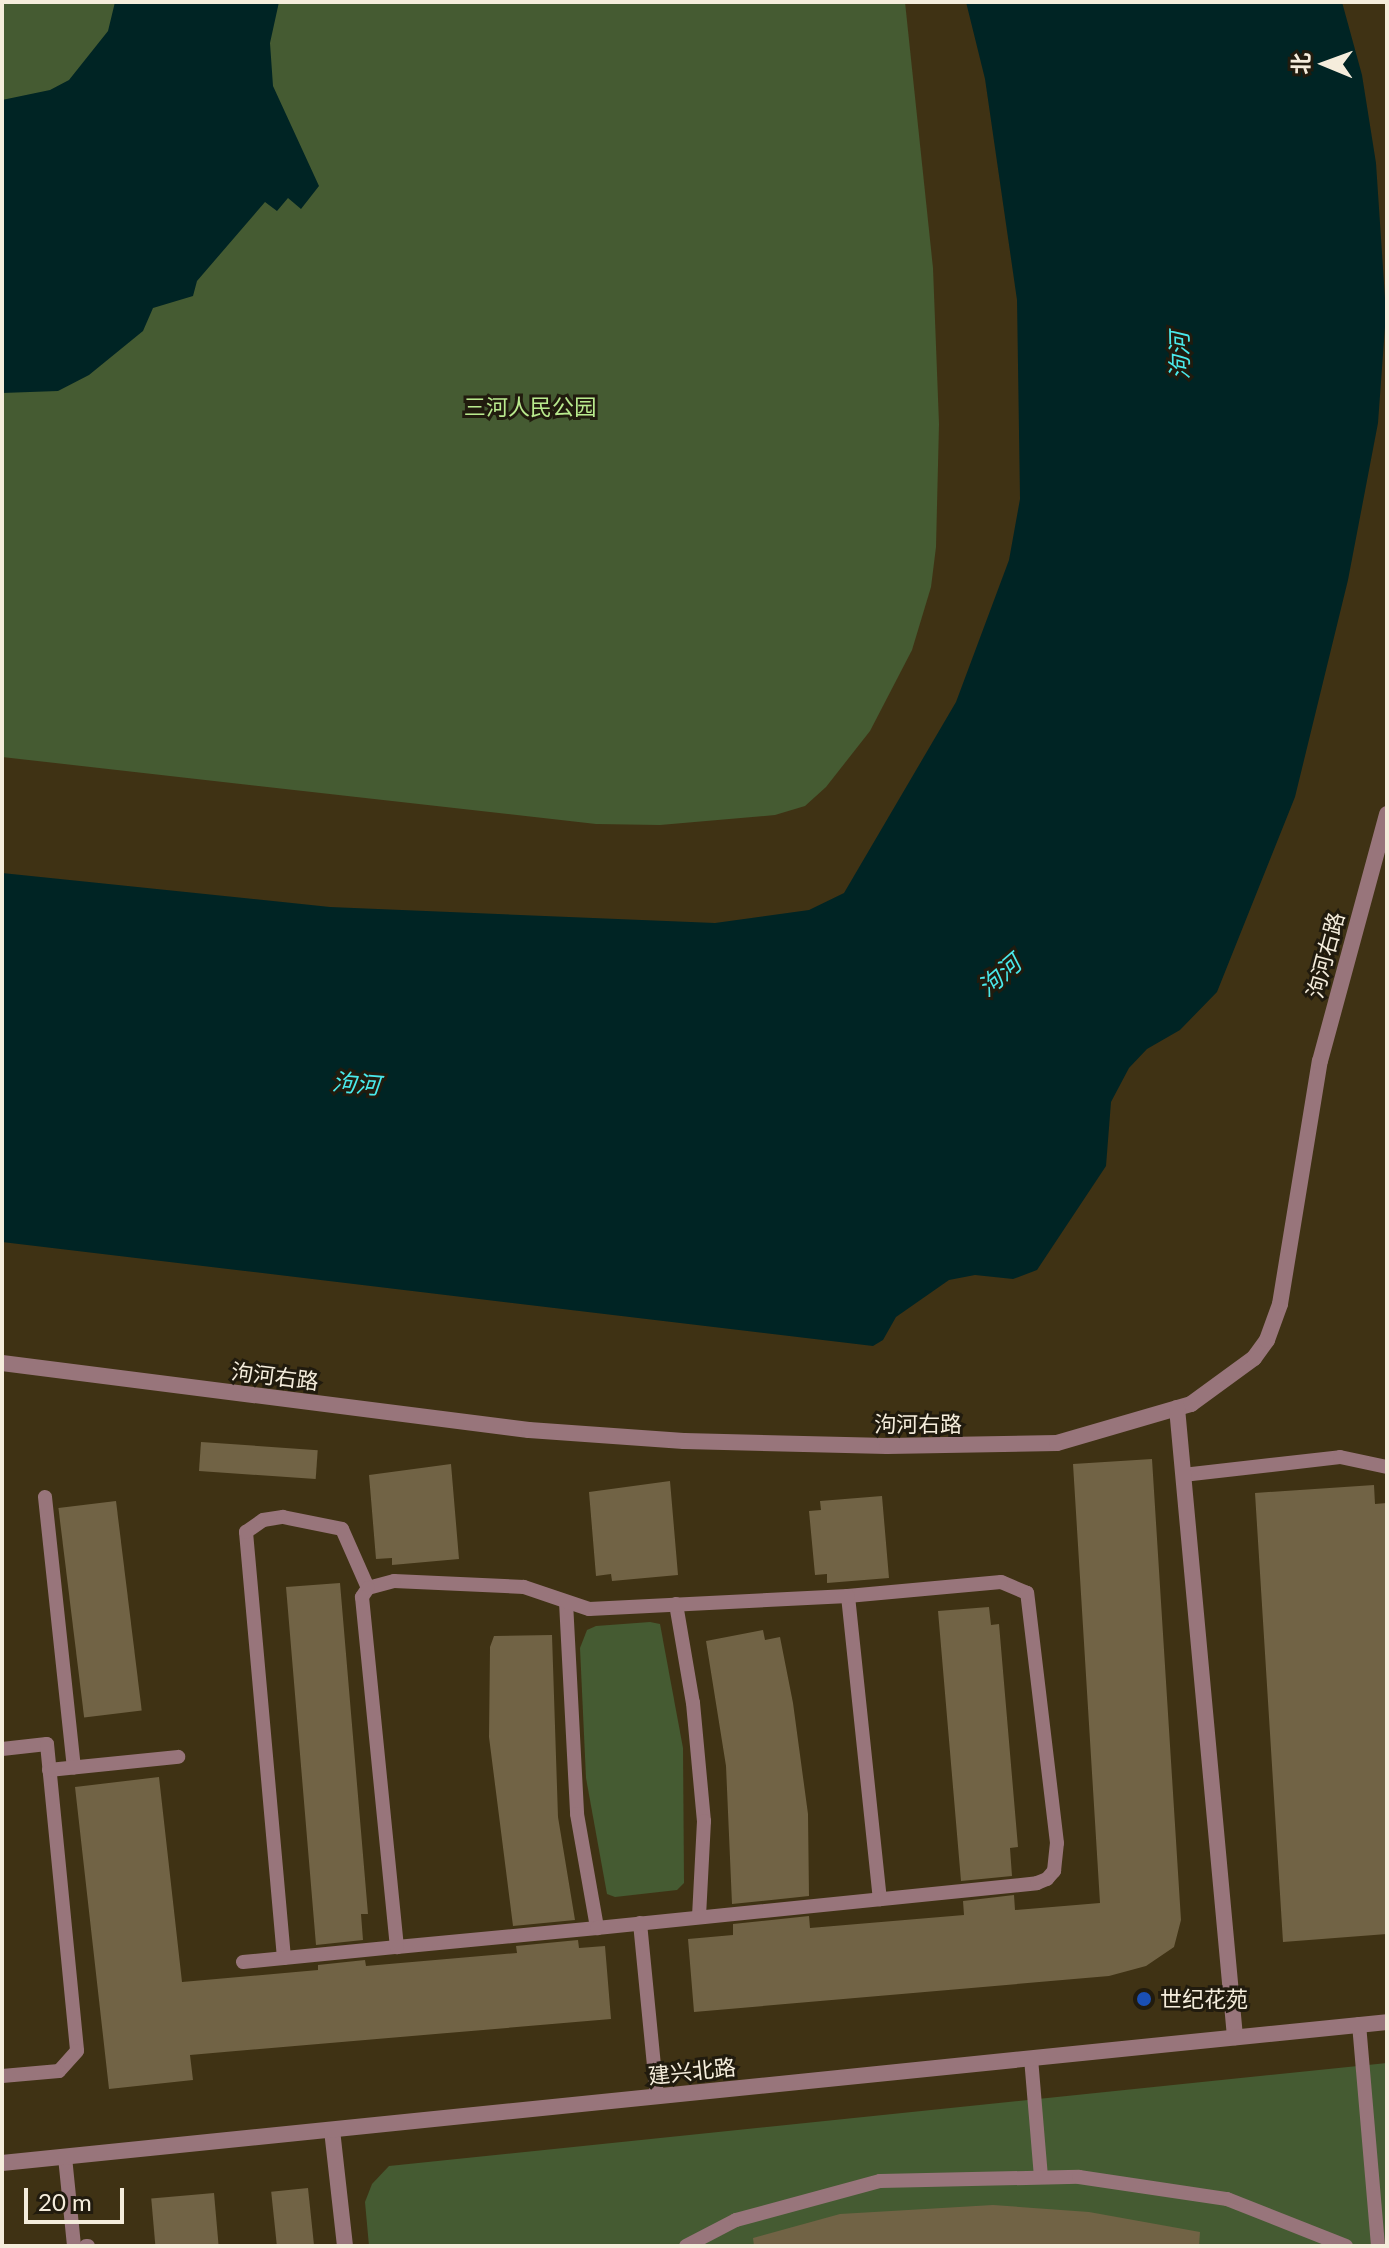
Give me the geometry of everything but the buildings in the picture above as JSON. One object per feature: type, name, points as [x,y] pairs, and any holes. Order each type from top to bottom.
[{"type":"street","name":"泃河右路","points":[[2,1363],[529,1430],[684,1441],[887,1446],[1057,1443],[1177,1408],[1223,1383],[1267,1340],[1280,1304],[1320,1061],[1387,814]]},
{"type":"street","points":[[1177,1408],[1235,2037]]},
{"type":"street","name":"建兴北路","points":[[2,2163],[1387,2022]]},
{"type":"street","points":[[332,2130],[345,2246]]},
{"type":"lane","points":[[1183,1475],[1340,1457],[1387,1467]]},
{"type":"lane","points":[[45,1497],[74,1767]]},
{"type":"lane","points":[[284,1958],[246,1532],[263,1520],[283,1517],[342,1529],[368,1588]]},
{"type":"lane","points":[[243,1962],[597,1928],[880,1899],[1047,1879],[1054,1871],[1057,1843],[1032,1602],[1020,1586],[1001,1582],[848,1596],[589,1609],[524,1587],[394,1581],[368,1588],[362,1597],[397,1947]]},
{"type":"lane","points":[[848,1596],[880,1899]]},
{"type":"lane","points":[[566,1602],[577,1814],[597,1928]]},
{"type":"lane","points":[[676,1604],[693,1703],[704,1821],[699,1917]]},
{"type":"lane","points":[[2,1749],[47,1744],[77,2051],[59,2071],[2,2076]]},
{"type":"lane","points":[[49,1770],[178,1757]]},
{"type":"lane","points":[[640,1923],[657,2096]]},
{"type":"lane","points":[[1359,2024],[1378,2246]]},
{"type":"lane","points":[[1031,2058],[1041,2177]]},
{"type":"lane","points":[[65,2157],[74,2246]]},
{"type":"lane","points":[[686,2246],[736,2220],[880,2181],[1041,2177],[1079,2177],[1227,2199],[1346,2246]]},
{"type":"green space","name":"三河人民公园","points":[[2,2],[905,2],[933,268],[939,424],[936,547],[931,587],[912,650],[870,731],[826,787],[805,806],[775,815],[660,825],[596,824],[2,757]]},
{"type":"green space","points":[[660,1624],[683,1748],[684,1883],[677,1890],[615,1897],[607,1894],[586,1778],[580,1648],[587,1630],[596,1626]]},
{"type":"green space","points":[[1387,2063],[1387,2246],[369,2246],[365,2202],[372,2184],[389,2166]]},
{"type":"water","points":[[115,2],[279,2],[270,43],[273,86],[319,186],[301,209],[288,198],[277,211],[265,202],[197,281],[193,296],[153,308],[143,331],[89,375],[58,391],[2,393],[2,100],[50,90],[69,80],[108,31]]},
{"type":"water","name":"泃河","points":[[966,2],[1342,2],[1362,75],[1376,163],[1386,313],[1378,423],[1348,580],[1295,797],[1217,992],[1180,1030],[1147,1049],[1129,1068],[1111,1102],[1106,1166],[1037,1270],[1013,1279],[975,1275],[949,1280],[896,1317],[883,1340],[873,1346],[2,1242],[2,873],[330,907],[715,923],[809,910],[844,893],[956,702],[1009,560],[1020,499],[1017,300],[985,79]]},
{"type":"place","name":"世纪花苑","points":[[1144,1999]]}]
